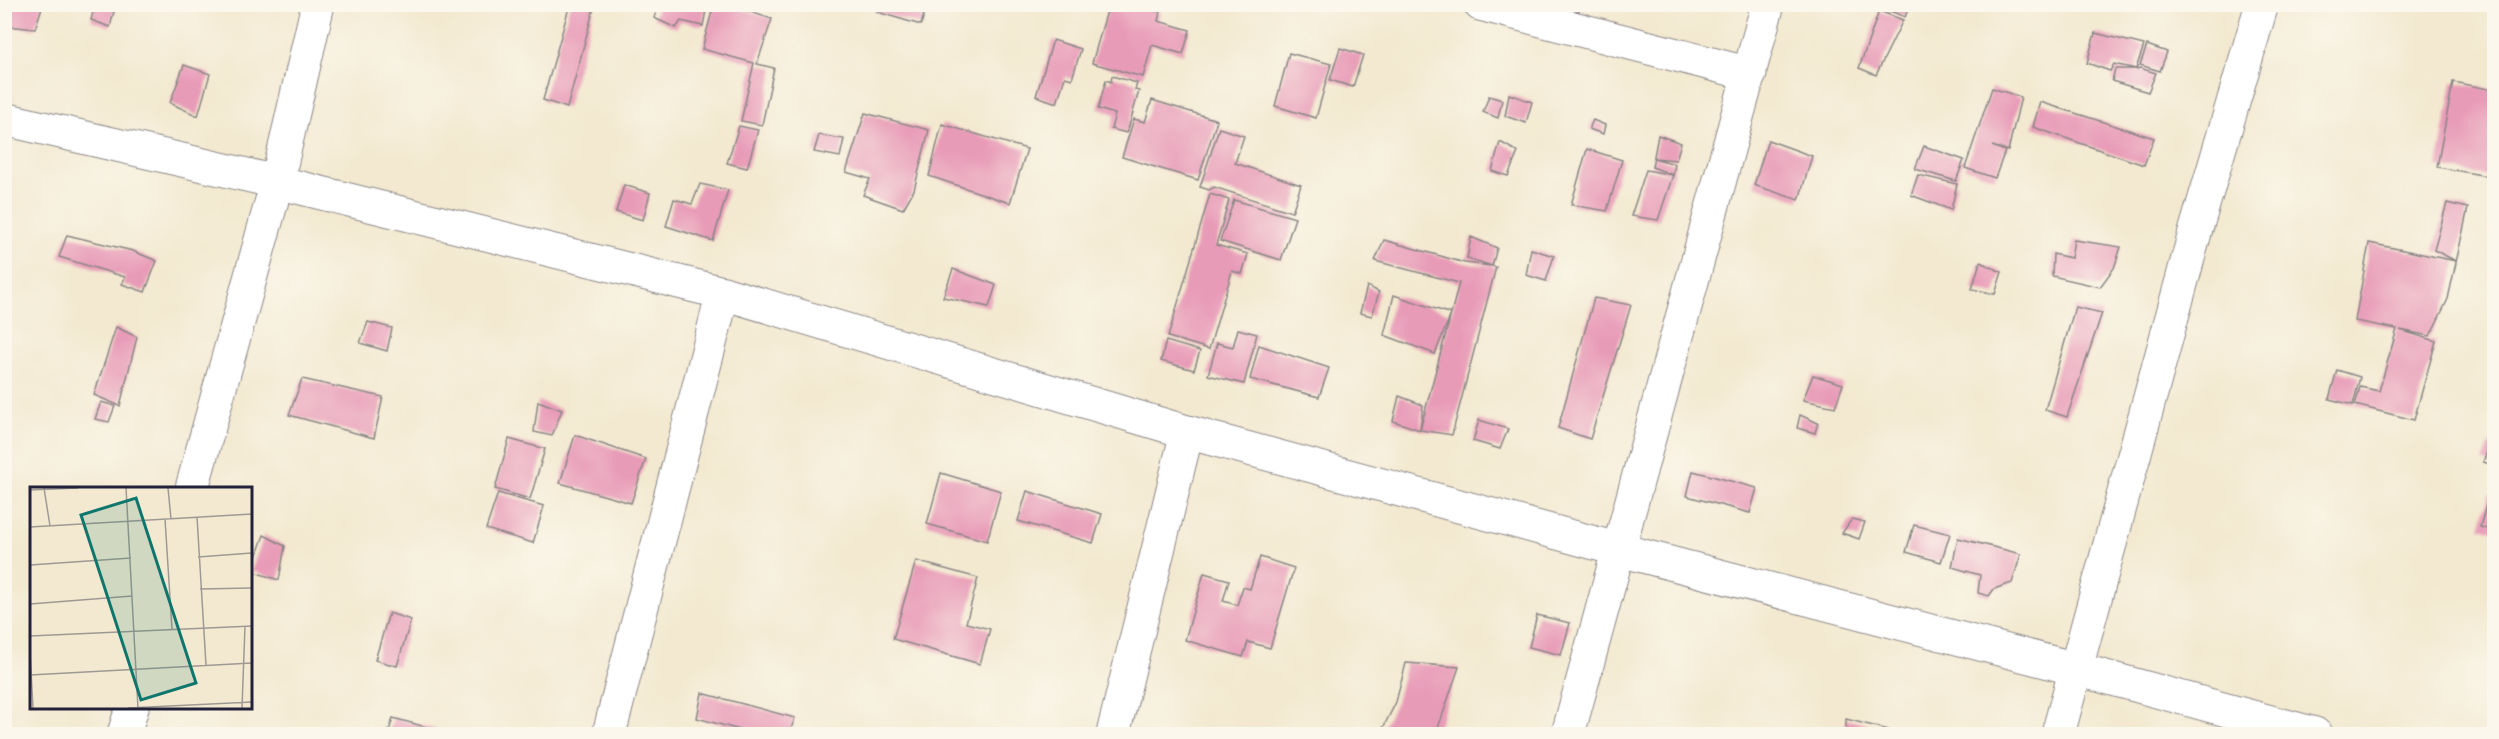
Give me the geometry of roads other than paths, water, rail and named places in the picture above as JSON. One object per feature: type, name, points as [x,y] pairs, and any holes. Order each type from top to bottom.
[{"type":"street","points":[[193,487],[277,182],[318,4]]},
{"type":"street","points":[[1480,4],[1749,74]]},
{"type":"street","points":[[1568,735],[1768,4]]},
{"type":"street","points":[[2058,735],[2196,229],[2262,4]]},
{"type":"street","points":[[4,118],[277,182],[723,293],[1187,432],[1619,550],[2076,669],[2315,735]]},
{"type":"street","points":[[609,735],[723,293]]},
{"type":"street","points":[[1113,735],[1187,432]]},
{"type":"street","points":[[124,735],[132,709]]}]
